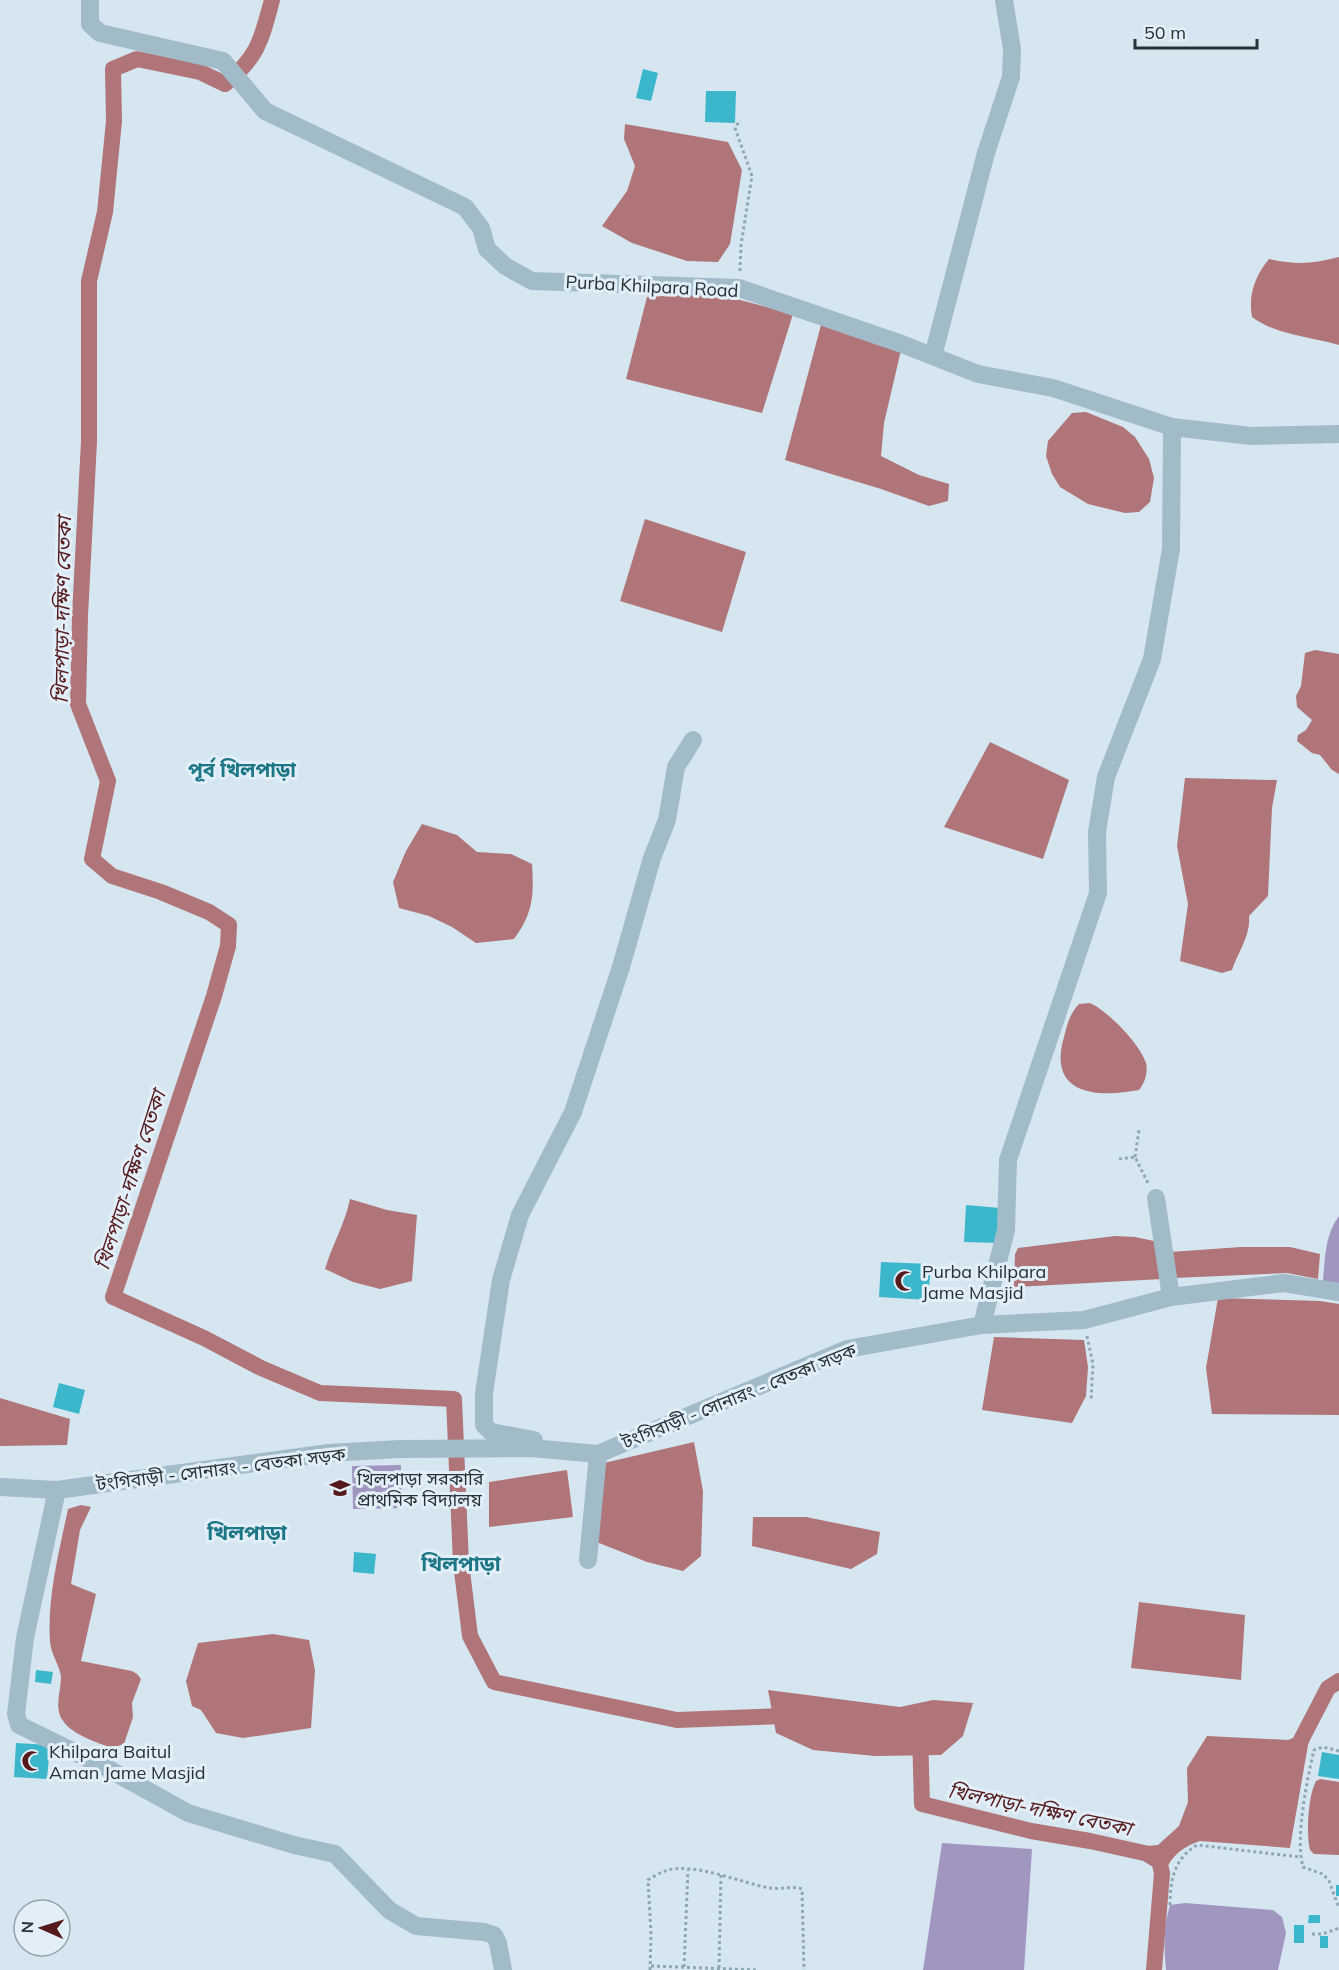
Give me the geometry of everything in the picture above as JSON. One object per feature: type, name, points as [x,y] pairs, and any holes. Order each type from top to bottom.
[{"type":"street","name":"Purba Khilpara Road","points":[[90,0],[90,24],[100,33],[223,61],[265,111],[465,207],[481,228],[487,249],[505,266],[532,281],[739,288],[978,374],[1053,388],[1172,427],[1251,436],[1339,434]]},
{"type":"street","points":[[933,356],[986,153],[1011,77],[1012,49],[1004,0]]},
{"type":"street","points":[[982,1325],[1006,1230],[1008,1160],[1098,893],[1097,832],[1106,777],[1152,659],[1171,549],[1172,427]]},
{"type":"street","points":[[554,1450],[539,1441],[491,1432],[484,1425],[484,1393],[501,1280],[520,1215],[573,1112],[621,967],[652,858],[667,820],[676,767],[693,740]]},
{"type":"street","points":[[1156,1198],[1171,1297]]},
{"type":"street","name":"টংগিবাড়ী - সোনারং - বেতকা সড়ক","points":[[0,1487],[57,1490],[329,1453],[442,1448],[531,1448],[598,1454],[847,1348],[982,1325],[1084,1320],[1171,1297],[1284,1283],[1339,1292]]},
{"type":"street","points":[[588,1560],[598,1454]]},
{"type":"street","points":[[57,1490],[25,1638],[16,1714],[19,1725],[105,1767],[188,1813],[294,1845],[335,1854],[389,1910],[416,1926],[484,1932],[494,1935],[498,1943],[503,1970]]},
{"type":"path","points":[[739,288],[741,245],[752,176],[735,128],[741,120]]},
{"type":"path","points":[[1139,1130],[1135,1157],[1156,1198]]},
{"type":"path","points":[[1119,1159],[1135,1157]]},
{"type":"path","points":[[1084,1320],[1093,1364],[1091,1401]]},
{"type":"path","points":[[1339,1751],[1323,1747],[1314,1750],[1304,1811],[1300,1857],[1303,1867],[1323,1874],[1329,1881],[1339,1908]]},
{"type":"path","points":[[1170,1905],[1173,1872],[1180,1860],[1197,1845],[1300,1857]]},
{"type":"path","points":[[758,1970],[650,1968],[648,1880],[664,1871],[676,1868],[721,1875],[777,1890],[795,1887],[802,1889],[804,1970]]},
{"type":"path","points":[[684,1967],[688,1870]]},
{"type":"path","points":[[718,1968],[721,1875]]},
{"type":"path","points":[[1312,1934],[1322,1934],[1339,1928]]},
{"type":"shaded area","points":[[625,124],[728,142],[742,170],[730,244],[718,262],[687,261],[632,243],[602,226],[627,191],[635,166],[624,139]]},
{"type":"shaded area","points":[[1339,257],[1339,345],[1283,332],[1252,317],[1251,301],[1254,286],[1269,259],[1304,263]]},
{"type":"shaded area","points":[[714,293],[793,314],[762,413],[626,379],[647,297]]},
{"type":"shaded area","points":[[821,325],[902,346],[884,423],[881,456],[919,475],[949,484],[948,501],[929,506],[785,460]]},
{"type":"shaded area","points":[[1086,412],[1123,427],[1135,437],[1149,459],[1154,478],[1150,502],[1139,512],[1125,513],[1088,504],[1060,487],[1052,474],[1046,456],[1048,441],[1072,413]]},
{"type":"shaded area","points":[[645,519],[746,552],[722,632],[620,601]]},
{"type":"shaded area","points":[[1315,650],[1339,654],[1339,774],[1332,770],[1320,755],[1312,753],[1297,741],[1298,735],[1306,730],[1312,720],[1297,707],[1296,696],[1301,686],[1305,653]]},
{"type":"shaded area","points":[[990,742],[1069,780],[1043,859],[944,827]]},
{"type":"shaded area","points":[[1185,778],[1277,780],[1272,808],[1268,896],[1249,916],[1246,937],[1232,970],[1222,973],[1180,961],[1188,904],[1177,846]]},
{"type":"shaded area","points":[[422,824],[457,835],[477,852],[511,854],[532,864],[531,904],[525,921],[514,939],[476,943],[452,927],[429,916],[399,908],[393,882],[406,851]]},
{"type":"shaded area","points":[[1090,1003],[1106,1013],[1143,1055],[1146,1074],[1139,1090],[1092,1092],[1079,1088],[1069,1081],[1063,1071],[1061,1056],[1069,1019],[1079,1004]]},
{"type":"shaded area","points":[[350,1199],[387,1210],[417,1215],[412,1281],[380,1289],[353,1282],[325,1269]]},
{"type":"shaded area","points":[[1339,1216],[1339,1283],[1323,1281],[1328,1239]]},
{"type":"shaded area","points":[[1115,1236],[1154,1241],[1162,1279],[1014,1287],[1015,1254],[1018,1248]]},
{"type":"shaded area","points":[[1241,1247],[1290,1247],[1320,1254],[1318,1279],[1287,1273],[1173,1278],[1170,1252]]},
{"type":"shaded area","points":[[1218,1298],[1320,1301],[1339,1304],[1339,1415],[1212,1414],[1206,1368]]},
{"type":"shaded area","points":[[994,1337],[1084,1340],[1088,1367],[1086,1396],[1072,1423],[982,1410]]},
{"type":"shaded area","points":[[0,1398],[70,1419],[67,1445],[0,1446]]},
{"type":"shaded area","points":[[694,1442],[703,1491],[701,1556],[683,1571],[647,1562],[594,1541],[604,1463]]},
{"type":"shaded area","points":[[401,1465],[402,1508],[353,1509],[352,1466]]},
{"type":"shaded area","points":[[567,1470],[573,1517],[489,1527],[489,1482]]},
{"type":"shaded area","points":[[81,1505],[91,1507],[80,1530],[71,1584],[96,1594],[81,1661],[132,1671],[141,1679],[132,1703],[133,1717],[124,1744],[112,1748],[79,1735],[68,1727],[61,1717],[58,1706],[61,1674],[50,1642],[50,1608],[68,1509]]},
{"type":"shaded area","points":[[753,1517],[806,1517],[880,1532],[877,1554],[851,1569],[752,1546]]},
{"type":"shaded area","points":[[1139,1602],[1245,1615],[1241,1680],[1131,1668]]},
{"type":"shaded area","points":[[273,1634],[309,1640],[315,1670],[311,1728],[243,1738],[216,1733],[201,1710],[192,1706],[186,1681],[198,1643]]},
{"type":"shaded area","points":[[768,1690],[900,1707],[933,1700],[973,1703],[963,1736],[941,1755],[875,1756],[813,1750],[776,1733]]},
{"type":"shaded area","points":[[1308,1722],[1314,1726],[1308,1745],[1290,1848],[1200,1841],[1178,1853],[1170,1862],[1165,1874],[1159,1875],[1153,1867],[1132,1854],[1136,1847],[1158,1845],[1179,1826],[1188,1802],[1187,1768],[1207,1736],[1288,1740],[1296,1737]]},
{"type":"shaded area","points":[[1320,1779],[1339,1782],[1339,1855],[1314,1854],[1310,1850],[1308,1815],[1313,1788],[1316,1781]]},
{"type":"shaded area","points":[[942,1843],[1032,1849],[1024,1970],[923,1970]]},
{"type":"shaded area","points":[[1185,1903],[1273,1910],[1282,1917],[1286,1933],[1278,1970],[1166,1970],[1165,1937],[1170,1905]]},
{"type":"building","points":[[643,69],[658,73],[651,101],[636,98]]},
{"type":"building","points":[[706,91],[736,91],[735,123],[705,122]]},
{"type":"building","points":[[966,1205],[1000,1208],[999,1243],[964,1242]]},
{"type":"building","name":"Purba Khilpara Jame Masjid","points":[[881,1262],[931,1264],[928,1300],[879,1297]]},
{"type":"building","points":[[59,1383],[85,1390],[79,1414],[53,1407]]},
{"type":"building","points":[[354,1552],[376,1554],[374,1574],[353,1572]]},
{"type":"building","points":[[36,1670],[53,1672],[51,1684],[35,1682]]},
{"type":"building","name":"Khilpara Baitul Aman Jame Masjid","points":[[16,1743],[50,1745],[47,1779],[14,1777]]},
{"type":"building","points":[[1322,1752],[1339,1755],[1339,1779],[1318,1776]]},
{"type":"building","points":[[1336,1885],[1339,1885],[1339,1896],[1336,1896]]},
{"type":"building","points":[[1309,1915],[1320,1915],[1320,1923],[1308,1923]]},
{"type":"building","points":[[1294,1925],[1304,1925],[1304,1943],[1294,1943]]},
{"type":"building","points":[[1320,1936],[1328,1936],[1328,1948],[1320,1948]]},
{"type":"waterway","name":"খিলপাড়া-দক্ষিণ বেতকা","points":[[272,0],[257,47],[245,65],[225,84],[200,72],[137,59],[113,69],[114,121],[105,212],[89,281],[89,441],[80,616],[78,704],[108,781],[92,859],[112,876],[161,892],[209,912],[229,925],[228,946],[214,996],[113,1297],[204,1338],[261,1368],[320,1393],[454,1399],[461,1563],[470,1636],[494,1682],[677,1720],[784,1716],[795,1718]]},
{"type":"waterway","points":[[1300,1742],[1328,1688],[1339,1681]]},
{"type":"waterway","name":"খিলপাড়া-দক্ষিণ বেতকা","points":[[918,1734],[920,1734],[922,1804],[1031,1831],[1158,1856],[1162,1873],[1154,1970]]},
{"type":"place","name":"Purba Khilpara Jame Masjid","points":[[905,1281]]},
{"type":"place","name":"খিলপাড়া সরকারি প্রাথমিক বিদ্যালয়","points":[[340,1488]]},
{"type":"place","name":"Khilpara Baitul Aman Jame Masjid","points":[[32,1761]]},
{"type":"district","name":"পূর্ব খিলপাড়া","points":[[242,769]]},
{"type":"district","name":"খিলপাড়া","points":[[247,1532]]},
{"type":"district","name":"খিলপাড়া","points":[[461,1563]]}]
